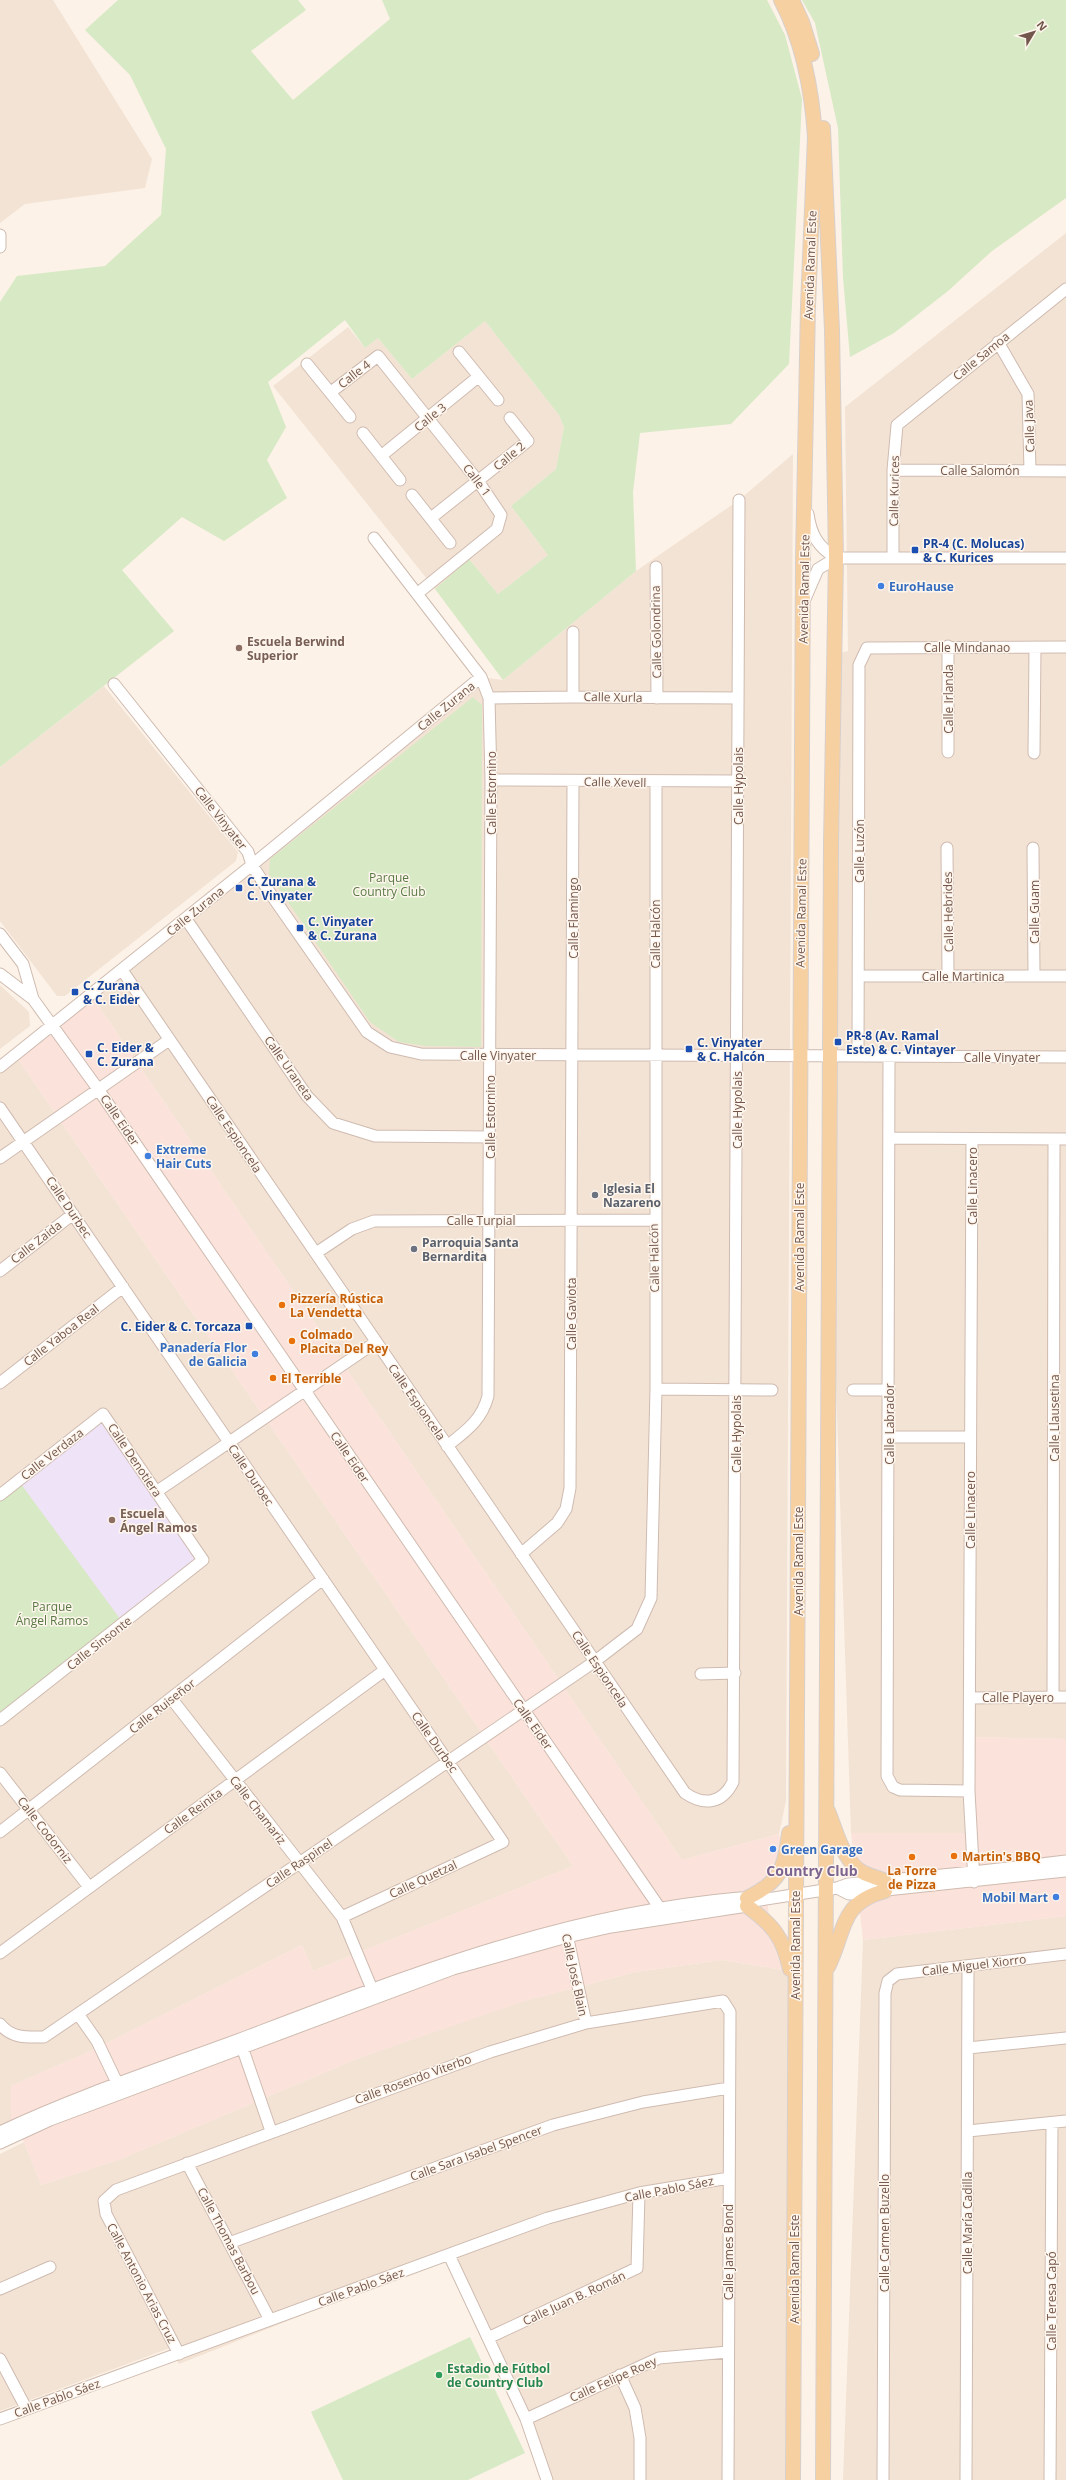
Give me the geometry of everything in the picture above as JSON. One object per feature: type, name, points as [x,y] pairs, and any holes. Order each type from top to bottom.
[{"type":"main road","name":"Avenida Ramal Este","points":[[781,0],[801,49],[813,111],[815,137],[808,314],[803,604],[797,1798],[795,1894],[794,2480]]},
{"type":"main road","name":"Avenida Ramal Este","points":[[792,0],[810,45],[823,120],[832,330],[836,558],[831,843],[826,1807],[830,1889],[826,1973],[823,2480]]},
{"type":"main road","points":[[795,1984],[778,1933],[749,1902],[769,1886],[780,1873],[787,1849],[790,1823],[797,1798]]},
{"type":"main road","points":[[826,1807],[842,1845],[852,1863],[863,1873],[885,1886]]},
{"type":"main road","points":[[826,1973],[850,1911],[869,1895],[885,1886]]},
{"type":"street","points":[[0,235],[0,247]]},
{"type":"street","name":"Calle Samoa","points":[[897,425],[998,342],[1065,291]]},
{"type":"street","name":"Calle Java","points":[[998,342],[1028,394],[1030,470]]},
{"type":"street","points":[[459,352],[498,400]]},
{"type":"street","name":"Calle 4","points":[[331,392],[378,356]]},
{"type":"street","name":"Calle 1","points":[[378,356],[478,481],[501,515],[501,523],[497,529],[418,593]]},
{"type":"street","name":"Calle 4","points":[[307,364],[350,417]]},
{"type":"street","name":"Calle 3","points":[[381,456],[478,377]]},
{"type":"street","name":"Calle 2","points":[[431,518],[528,441],[510,418]]},
{"type":"street","name":"Calle Kurices","points":[[893,557],[893,470],[897,425]]},
{"type":"street","points":[[362,433],[400,480]]},
{"type":"street","name":"Calle Salomón","points":[[893,470],[1066,471]]},
{"type":"street","points":[[806,494],[810,525],[815,540],[821,548],[836,558]]},
{"type":"street","points":[[412,495],[450,543]]},
{"type":"street","name":"Calle Hypolais","points":[[707,1802],[720,1799],[729,1791],[733,1782],[735,1673],[738,1056],[739,500]]},
{"type":"street","name":"Calle Estornino","points":[[374,538],[418,593],[481,678],[489,698],[491,780],[488,1396],[485,1407],[473,1426],[447,1446]]},
{"type":"street","points":[[803,604],[807,591],[818,569],[836,558],[1066,558]]},
{"type":"street","name":"Calle Golondrina","points":[[656,567],[657,698]]},
{"type":"street","points":[[573,632],[573,697]]},
{"type":"street","name":"Calle Mindanao","points":[[867,648],[948,646],[1066,647]]},
{"type":"street","name":"Calle Irlanda","points":[[948,646],[948,752]]},
{"type":"street","points":[[1034,753],[1035,647]]},
{"type":"street","name":"Calle Luzón","points":[[858,1056],[860,976],[859,665],[867,648]]},
{"type":"street","name":"Calle Zurana","points":[[0,1067],[186,919],[481,678]]},
{"type":"street","name":"Calle Vinyater","points":[[114,684],[248,852],[252,865],[367,1032],[390,1048],[421,1054],[489,1055],[1066,1057]]},
{"type":"street","name":"Calle Xurla","points":[[489,698],[738,698]]},
{"type":"street","name":"Calle Xevell","points":[[491,780],[656,782],[738,781]]},
{"type":"street","name":"Calle Flamingo","points":[[572,1055],[573,781]]},
{"type":"street","name":"Calle Halcón","points":[[594,1662],[637,1628],[651,1598],[656,1389],[654,1220],[656,782]]},
{"type":"street","name":"Calle Hebrides","points":[[947,848],[948,976]]},
{"type":"street","name":"Calle Guam","points":[[1033,848],[1034,976]]},
{"type":"street","name":"Calle Uraneta","points":[[186,919],[307,1096],[333,1123],[375,1136],[490,1137]]},
{"type":"street","name":"Calle Eider","points":[[0,934],[24,964],[33,999]]},
{"type":"street","name":"Calle Espioncela","points":[[122,970],[685,1793],[694,1799],[707,1802]]},
{"type":"street","name":"Calle Eider","points":[[0,974],[33,999],[54,1025],[661,1912]]},
{"type":"street","name":"Calle Martinica","points":[[860,976],[1066,976]]},
{"type":"street","points":[[0,1158],[23,1140],[169,1040]]},
{"type":"street","name":"Calle Gaviota","points":[[521,1554],[557,1524],[566,1509],[570,1488],[572,1055]]},
{"type":"street","name":"Calle Labrador","points":[[889,1056],[890,1138],[887,1776],[893,1787],[900,1790],[969,1790]]},
{"type":"street","name":"Calle Durbec","points":[[0,1108],[503,1842]]},
{"type":"street","points":[[890,1138],[1066,1139]]},
{"type":"street","name":"Calle Linacero","points":[[972,1139],[969,1790],[974,1877]]},
{"type":"street","name":"Calle Llausetina","points":[[1053,1697],[1054,1139]]},
{"type":"street","name":"Calle Zaida","points":[[0,1271],[73,1214]]},
{"type":"street","name":"Calle Turpial","points":[[316,1253],[352,1229],[374,1221],[654,1220]]},
{"type":"street","name":"Calle Yaboa Real","points":[[0,1383],[123,1287]]},
{"type":"street","points":[[156,1492],[376,1342]]},
{"type":"street","points":[[656,1389],[772,1390]]},
{"type":"street","points":[[853,1390],[889,1390]]},
{"type":"street","name":"Calle Denotiera","points":[[103,1414],[203,1560],[197,1565]]},
{"type":"street","name":"Calle Verdaza","points":[[0,1495],[103,1414]]},
{"type":"street","points":[[889,1437],[970,1437]]},
{"type":"street","name":"Calle Sinsonte","points":[[0,1720],[197,1565]]},
{"type":"street","name":"Calle Ruiseñor","points":[[0,1832],[323,1579]]},
{"type":"street","name":"Calle Raspinel","points":[[0,2024],[4,2029],[21,2038],[44,2037],[594,1662]]},
{"type":"street","name":"Calle Reinita","points":[[0,1953],[385,1670]]},
{"type":"street","points":[[701,1674],[735,1673]]},
{"type":"street","name":"Calle Playero","points":[[970,1698],[1066,1697]]},
{"type":"street","name":"Calle Chamariz","points":[[171,1698],[342,1917],[372,1989]]},
{"type":"street","name":"Calle Codorniz","points":[[0,1773],[89,1887]]},
{"type":"street","name":"Calle Quetzal","points":[[342,1917],[503,1842]]},
{"type":"street","points":[[974,1877],[1066,1861]]},
{"type":"street","points":[[241,2043],[372,1989],[468,1955],[661,1912],[749,1902],[830,1889],[849,1894],[885,1886],[974,1877],[1066,1871]]},
{"type":"street","points":[[0,2132],[241,2043],[453,1969],[566,1932]]},
{"type":"street","name":"Calle José Blain","points":[[566,1932],[586,2023]]},
{"type":"street","name":"Calle Miguel Xiorro","points":[[887,1985],[888,1981],[897,1974],[968,1967],[1066,1954]]},
{"type":"street","name":"Calle María Cadilla","points":[[966,2480],[968,1967]]},
{"type":"street","name":"Calle Carmen Buzello","points":[[883,2480],[887,1985]]},
{"type":"street","name":"Calle Rosendo Viterbo","points":[[106,2212],[104,2201],[116,2190],[271,2131],[490,2052],[586,2023],[723,2002],[730,2012],[730,2023]]},
{"type":"street","points":[[78,2014],[97,2041],[119,2088]]},
{"type":"street","name":"Calle James Bond","points":[[728,2480],[730,2023]]},
{"type":"street","points":[[968,2048],[1066,2038]]},
{"type":"street","points":[[241,2043],[271,2131]]},
{"type":"street","points":[[0,2143],[119,2088]]},
{"type":"street","name":"Calle Sara Isabel Spencer","points":[[229,2242],[553,2125],[643,2102],[729,2088]]},
{"type":"street","points":[[968,2131],[1066,2121]]},
{"type":"street","name":"Calle Teresa Capó","points":[[1050,2480],[1052,2123]]},
{"type":"street","name":"Calle Thomas Barbou","points":[[187,2163],[270,2320]]},
{"type":"street","name":"Calle Pablo Sáez","points":[[0,2419],[26,2408],[179,2354],[548,2218],[638,2193],[729,2178]]},
{"type":"street","name":"Calle Juan B. Román","points":[[488,2338],[637,2268],[638,2193]]},
{"type":"street","name":"Calle Antonio Arias Cruz","points":[[106,2212],[179,2354]]},
{"type":"street","points":[[449,2255],[526,2418],[547,2480]]},
{"type":"street","points":[[0,2288],[50,2267]]},
{"type":"street","name":"Calle Felipe Roey","points":[[526,2418],[659,2358],[728,2352]]},
{"type":"street","points":[[0,2359],[26,2408]]},
{"type":"street","points":[[620,2375],[635,2408],[640,2438],[640,2480]]},
{"type":"shaded area","points":[[0,0],[53,0],[152,159],[145,188],[25,204],[0,223]]},
{"type":"shaded area","points":[[1066,233],[1066,1739],[972,1737],[975,1833],[851,1833],[836,1383],[834,1225],[837,654],[848,651],[845,407]]},
{"type":"shaded area","points":[[485,321],[559,415],[564,427],[556,469],[511,506],[548,555],[498,594],[469,559],[435,589],[273,386],[348,327],[365,348],[378,338],[412,379]]},
{"type":"shaded area","points":[[793,454],[786,1801],[779,1834],[682,1860],[91,995],[481,677],[503,680],[636,571],[739,500]]},
{"type":"shaded area","points":[[104,686],[238,852],[236,861],[65,996],[57,996],[0,921],[0,767]]},
{"type":"shaded area","points":[[0,985],[29,1012],[30,1026],[0,1049]]},
{"type":"shaded area","points":[[91,995],[682,1860],[779,1834],[785,1859],[768,1906],[769,1923],[789,1971],[722,1960],[636,1972],[528,2000],[359,2058],[121,2159],[41,2185],[24,2142],[11,2121],[11,2086],[93,2050],[302,1945],[313,1971],[573,1866],[15,1055]]},
{"type":"shaded area","points":[[15,1055],[573,1866],[313,1971],[302,1945],[93,2050],[11,2086],[11,2121],[0,2127],[0,1067]]},
{"type":"shaded area","name":"Escuela Ángel Ramos","points":[[103,1414],[203,1560],[123,1623],[18,1480]]},
{"type":"shaded area","points":[[972,1737],[1066,1739],[1066,1916],[863,1940],[851,1833],[975,1833]]},
{"type":"shaded area","points":[[1066,1916],[1066,2480],[843,2480],[863,1940]]},
{"type":"shaded area","points":[[722,1960],[789,1971],[792,2480],[547,2480],[521,2409],[447,2258],[179,2364],[170,2348],[0,2411],[0,2154],[24,2142],[41,2185],[121,2159],[359,2058],[520,2002],[636,1972]]},
{"type":"green space","points":[[118,0],[298,0],[306,10],[251,51],[293,100],[390,19],[382,0],[767,0],[785,35],[802,99],[789,364],[731,424],[640,433],[633,492],[636,571],[503,680],[435,589],[469,559],[498,594],[548,555],[511,506],[556,469],[564,427],[559,415],[485,321],[412,379],[378,338],[365,348],[345,320],[268,382],[286,427],[267,460],[287,498],[224,541],[182,517],[122,570],[174,631],[0,767],[0,302],[17,276],[105,266],[161,215],[166,149],[130,75],[85,30]]},
{"type":"green space","points":[[802,0],[1066,0],[1066,198],[992,251],[948,291],[894,333],[850,357],[843,278],[838,128],[815,23]]},
{"type":"green space","name":"Parque Country Club","points":[[473,697],[482,705],[481,1047],[426,1046],[399,1042],[370,1022],[269,874],[270,859]]},
{"type":"green space","name":"Parque Ángel Ramos","points":[[18,1480],[123,1623],[0,1720],[0,1495]]},
{"type":"green space","name":"Estadio de Fútbol de Country Club","points":[[470,2337],[525,2453],[468,2480],[343,2480],[311,2412]]},
{"type":"place","name":"PR-4 (C. Molucas) & C. Kurices","points":[[915,550]]},
{"type":"place","name":"EuroHause","points":[[881,586]]},
{"type":"place","name":"Escuela Berwind Superior","points":[[239,648]]},
{"type":"place","name":"C. Zurana & C. Vinyater","points":[[239,888]]},
{"type":"place","name":"C. Vinyater & C. Zurana","points":[[300,928]]},
{"type":"place","name":"C. Zurana & C. Eider","points":[[75,992]]},
{"type":"place","name":"PR-8 (Av. Ramal Este) & C. Vintayer","points":[[838,1042]]},
{"type":"place","name":"C. Vinyater & C. Halcón","points":[[689,1049]]},
{"type":"place","name":"C. Eider & C. Zurana","points":[[89,1054]]},
{"type":"place","name":"Extreme Hair Cuts","points":[[148,1156]]},
{"type":"place","name":"Iglesia El Nazareno","points":[[595,1195]]},
{"type":"place","name":"Parroquia Santa Bernardita","points":[[414,1249]]},
{"type":"place","name":"Pizzería Rústica La Vendetta","points":[[282,1305]]},
{"type":"place","name":"C. Eider & C. Torcaza","points":[[249,1326]]},
{"type":"place","name":"Colmado Placita Del Rey","points":[[292,1341]]},
{"type":"place","name":"Panadería Flor de Galicia","points":[[255,1354]]},
{"type":"place","name":"El Terrible","points":[[273,1378]]},
{"type":"place","name":"Escuela Ángel Ramos","points":[[112,1520]]},
{"type":"place","name":"Green Garage","points":[[773,1849]]},
{"type":"place","name":"Martin's BBQ","points":[[954,1856]]},
{"type":"place","name":"La Torre de Pizza","points":[[912,1857]]},
{"type":"place","name":"Mobil Mart","points":[[1056,1897]]},
{"type":"place","name":"Estadio de Fútbol de Country Club","points":[[439,2375]]},
{"type":"district","name":"Country Club","points":[[812,1870]]}]
